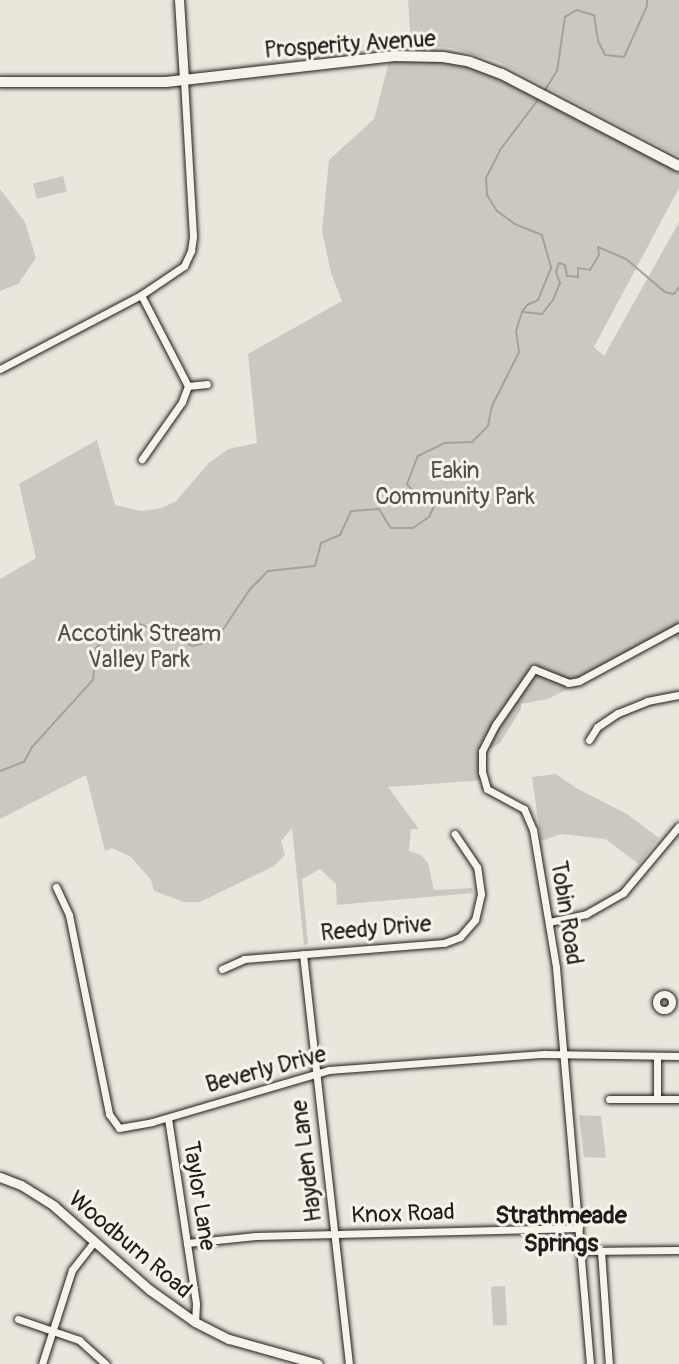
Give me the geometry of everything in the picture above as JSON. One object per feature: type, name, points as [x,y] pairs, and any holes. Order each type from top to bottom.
[{"type":"main road","name":"Prosperity Avenue","points":[[0,82],[184,80],[418,55],[470,62],[528,87],[679,166]]},
{"type":"street","points":[[0,369],[141,295],[178,272],[191,251],[192,204],[178,0]]},
{"type":"street","points":[[141,295],[186,377],[188,386],[182,402],[142,459]]},
{"type":"street","points":[[188,386],[206,384]]},
{"type":"street","name":"Tobin Road","points":[[590,1364],[564,1054],[549,922],[532,823],[524,809],[487,789],[481,772],[485,741],[534,669],[564,682],[579,681],[679,627]]},
{"type":"street","points":[[589,740],[597,727],[618,713],[647,701],[679,695]]},
{"type":"street","points":[[549,922],[586,914],[611,902],[631,886],[679,826]]},
{"type":"street","name":"Reedy Drive","points":[[222,969],[244,959],[444,943],[460,937],[475,920],[481,894],[477,867],[455,834]]},
{"type":"street","name":"Beverly Drive","points":[[56,887],[69,915],[113,1129],[167,1118],[316,1073],[564,1054],[679,1056]]},
{"type":"street","name":"Hayden Lane","points":[[303,954],[349,1364]]},
{"type":"street","points":[[657,1056],[657,1099]]},
{"type":"street","points":[[609,1099],[679,1099]]},
{"type":"street","name":"Taylor Lane","points":[[167,1118],[196,1304],[195,1322]]},
{"type":"street","name":"Woodburn Road","points":[[0,1177],[21,1185],[54,1206],[150,1290],[195,1322],[229,1339],[318,1364]]},
{"type":"street","name":"Knox Road","points":[[187,1242],[256,1236],[579,1228]]},
{"type":"street","points":[[42,1364],[72,1270],[94,1242]]},
{"type":"street","points":[[582,1251],[679,1250]]},
{"type":"street","points":[[601,1251],[609,1364]]},
{"type":"street","points":[[18,1319],[88,1345],[106,1364]]},
{"type":"green space","points":[[408,0],[679,0],[679,156],[497,61],[452,48],[411,45]]},
{"type":"green space","points":[[414,59],[457,63],[498,78],[679,171],[679,188],[594,347],[604,356],[679,222],[679,642],[674,635],[548,699],[521,704],[521,709],[500,743],[486,751],[487,780],[388,787],[419,829],[411,829],[409,851],[421,855],[428,863],[434,890],[472,888],[473,893],[337,905],[336,884],[320,869],[302,879],[308,944],[304,945],[292,828],[281,841],[285,855],[274,866],[200,902],[184,902],[154,891],[151,880],[131,857],[112,848],[105,851],[86,775],[0,819],[0,579],[36,558],[19,484],[97,440],[115,505],[141,511],[162,508],[176,501],[209,463],[228,449],[257,443],[248,354],[342,301],[331,273],[322,231],[329,160],[374,119],[389,62]]},
{"type":"green space","points":[[63,176],[67,192],[37,199],[33,183]]},
{"type":"green space","points":[[0,189],[25,222],[36,258],[18,284],[0,291]]},
{"type":"green space","points":[[556,774],[576,788],[627,814],[659,838],[639,864],[605,839],[561,834],[541,841],[532,777]]},
{"type":"green space","points":[[579,1115],[601,1116],[606,1158],[584,1157]]},
{"type":"green space","points":[[505,1286],[507,1325],[493,1326],[491,1287]]},
{"type":"waterway","points":[[545,90],[557,71],[565,17],[576,10],[594,15],[598,41],[605,55],[624,57],[647,6],[647,0]]},
{"type":"waterway","points":[[0,771],[24,762],[32,747],[93,680],[96,648],[113,631],[139,624],[165,632],[193,646],[216,640],[250,589],[268,571],[315,566],[321,543],[340,535],[351,511],[379,509],[391,528],[413,528],[429,517],[435,504],[415,493],[407,484],[418,456],[445,443],[472,442],[488,426],[492,406],[519,352],[516,331],[522,312],[527,305],[538,300],[551,267],[542,235],[515,224],[497,211],[487,195],[486,178],[500,150],[540,97]]},
{"type":"waterway","points":[[522,312],[542,314],[553,300],[560,283],[556,272],[559,263],[565,265],[567,276],[578,277],[578,268],[590,270],[599,255],[598,247],[626,259],[665,292],[674,294],[679,287]]},
{"type":"district","name":"Strathmeade Springs","points":[[561,1230]]},
{"type":"park label","name":"Eakin Community Park","points":[[455,484]]},
{"type":"park label","name":"Accotink Stream Valley Park","points":[[139,647]]}]
